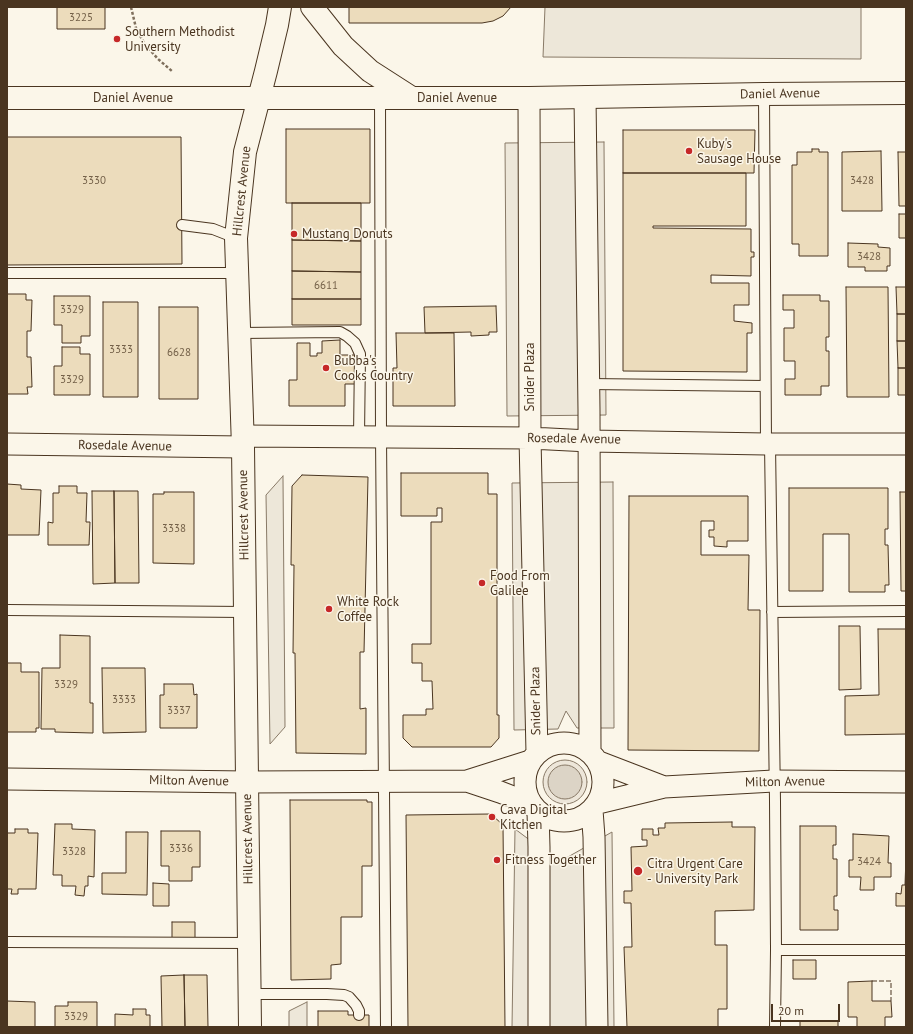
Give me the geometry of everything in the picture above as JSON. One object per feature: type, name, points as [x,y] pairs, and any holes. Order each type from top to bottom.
[{"type":"street","name":"Hillcrest Avenue","points":[[250,1027],[243,441],[236,238],[244,152],[278,25],[280,7]]},
{"type":"street","points":[[312,7],[343,46],[370,71],[412,98]]},
{"type":"street","name":"Daniel Avenue","points":[[7,98],[528,98],[906,93]]},
{"type":"street","points":[[585,97],[594,757]]},
{"type":"street","name":"Snider Plaza","points":[[528,98],[534,757]]},
{"type":"street","name":"Rosedale Avenue","points":[[7,444],[243,441],[359,437],[530,438],[768,444],[906,444]]},
{"type":"street","points":[[534,808],[551,820],[566,821],[580,818],[595,806],[602,793],[604,783],[602,772],[594,757],[577,744],[563,742],[549,745],[534,757],[526,771],[524,782],[526,793],[534,808],[539,847],[539,1027]]},
{"type":"street","name":"Milton Avenue","points":[[7,779],[247,782],[467,781],[534,757]]},
{"type":"street","name":"Milton Avenue","points":[[594,757],[664,787]]},
{"type":"street","name":"Milton Avenue","points":[[467,781],[500,792],[534,808]]},
{"type":"street","name":"Milton Avenue","points":[[595,806],[664,787],[774,781],[906,782]]},
{"type":"street","points":[[595,806],[596,1027]]},
{"type":"lane","points":[[764,94],[765,386],[768,444],[772,612],[776,950],[775,1027]]},
{"type":"lane","points":[[380,98],[386,1027]]},
{"type":"lane","points":[[182,225],[213,229],[236,238]]},
{"type":"lane","points":[[7,273],[238,272]]},
{"type":"lane","points":[[240,333],[340,332],[347,336],[355,343],[360,354],[359,437]]},
{"type":"lane","points":[[589,384],[765,386]]},
{"type":"lane","points":[[7,610],[245,612]]},
{"type":"lane","points":[[772,612],[906,611]]},
{"type":"lane","points":[[7,942],[249,944]]},
{"type":"lane","points":[[776,950],[906,950]]},
{"type":"lane","points":[[250,994],[344,995],[349,997],[356,1006],[359,1011],[359,1015]]},
{"type":"path","points":[[130,7],[136,28],[144,43],[158,59],[173,72]]},
{"type":"shaded area","points":[[545,7],[861,7],[861,59],[543,57]]},
{"type":"shaded area","points":[[604,142],[606,415],[507,416],[505,143]]},
{"type":"shaded area","points":[[283,476],[285,727],[270,744],[266,495]]},
{"type":"shaded area","points":[[613,482],[614,728],[577,728],[566,711],[558,729],[514,730],[512,483]]},
{"type":"shaded area","points":[[561,760],[569,760],[581,766],[587,778],[587,786],[581,798],[569,804],[561,804],[549,798],[543,786],[543,778],[549,766]]},
{"type":"shaded area","points":[[565,765],[577,770],[582,782],[577,794],[565,799],[553,794],[548,782],[553,770]]},
{"type":"shaded area","points":[[515,829],[559,862],[612,832],[614,1027],[512,1027]]},
{"type":"shaded area","points":[[307,1002],[307,1027],[289,1027],[289,1011]]},
{"type":"building","points":[[57,7],[105,7],[105,29],[57,29]]},
{"type":"building","points":[[349,7],[511,7],[503,16],[493,21],[482,23],[349,23]]},
{"type":"building","points":[[286,129],[370,129],[370,203],[286,203]]},
{"type":"building","name":"Kuby's Sausage House","points":[[623,130],[755,130],[754,173],[623,173]]},
{"type":"building","points":[[7,137],[181,137],[182,264],[7,265]]},
{"type":"building","points":[[812,149],[819,149],[819,152],[828,152],[828,256],[799,256],[799,244],[792,244],[792,165],[797,165],[797,152],[812,152]]},
{"type":"building","points":[[881,151],[882,211],[842,211],[842,152]]},
{"type":"building","points":[[898,152],[906,152],[906,206],[899,206]]},
{"type":"building","points":[[623,173],[746,173],[746,226],[653,226],[653,228],[751,229],[751,252],[754,252],[754,257],[751,257],[751,276],[711,275],[711,283],[749,283],[749,305],[734,305],[734,321],[752,323],[752,333],[747,333],[747,372],[623,371]]},
{"type":"building","points":[[292,203],[361,203],[361,241],[292,240]]},
{"type":"building","points":[[899,214],[906,214],[906,238],[899,238]]},
{"type":"building","points":[[292,240],[361,241],[361,272],[292,271]]},
{"type":"building","points":[[848,243],[878,244],[878,247],[890,248],[890,266],[887,266],[887,271],[865,271],[865,267],[848,267]]},
{"type":"building","points":[[292,271],[361,272],[361,299],[292,299]]},
{"type":"building","points":[[846,287],[888,287],[889,397],[847,397]]},
{"type":"building","points":[[896,287],[906,287],[906,314],[897,314]]},
{"type":"building","points":[[7,294],[26,294],[26,300],[32,300],[31,331],[27,331],[27,357],[31,357],[32,387],[27,387],[28,394],[7,394]]},
{"type":"building","points":[[783,295],[820,295],[820,301],[829,301],[829,337],[826,337],[826,351],[829,351],[829,386],[821,386],[821,395],[785,395],[785,379],[795,379],[795,361],[784,361],[784,328],[794,328],[794,310],[783,310]]},
{"type":"building","points":[[54,296],[90,296],[90,336],[81,336],[81,343],[62,343],[62,325],[54,325]]},
{"type":"building","points":[[292,299],[361,299],[361,325],[292,325]]},
{"type":"building","points":[[103,302],[138,302],[138,397],[103,397]]},
{"type":"building","points":[[496,306],[497,332],[489,332],[489,335],[471,336],[471,332],[425,333],[424,307]]},
{"type":"building","points":[[159,307],[198,307],[198,399],[159,399]]},
{"type":"building","points":[[897,314],[906,314],[906,341],[897,341]]},
{"type":"building","points":[[396,333],[454,333],[455,406],[393,406],[393,368],[397,368]]},
{"type":"building","name":"Bubba's Cooks Country","points":[[340,340],[340,355],[356,355],[356,384],[345,384],[345,406],[289,406],[289,380],[297,380],[297,343],[310,343],[310,356],[317,356],[317,353],[322,353],[322,341]]},
{"type":"building","points":[[897,341],[906,341],[906,368],[898,368]]},
{"type":"building","points":[[62,347],[80,347],[80,354],[90,354],[90,395],[54,395],[54,366],[62,366]]},
{"type":"building","points":[[898,368],[906,368],[906,395],[898,395]]},
{"type":"building","points":[[401,473],[488,473],[488,494],[497,494],[497,715],[499,715],[499,738],[491,747],[412,747],[403,738],[403,715],[426,715],[426,709],[433,709],[432,681],[422,681],[422,663],[412,663],[412,644],[431,644],[431,522],[442,522],[442,508],[437,508],[437,516],[401,516]]},
{"type":"building","name":"White Rock Coffee","points":[[302,475],[368,477],[364,652],[360,652],[360,709],[366,708],[366,754],[296,753],[295,653],[293,653],[294,565],[291,565],[292,486]]},
{"type":"building","points":[[7,484],[21,485],[21,489],[41,490],[39,535],[7,535]]},
{"type":"building","points":[[59,486],[77,486],[77,493],[87,493],[86,522],[90,522],[89,545],[48,545],[48,522],[53,523],[53,493],[59,493]]},
{"type":"building","points":[[789,488],[888,488],[888,529],[885,529],[885,545],[888,545],[889,585],[885,585],[885,592],[849,592],[849,534],[823,534],[823,591],[789,591]]},
{"type":"building","points":[[92,491],[114,491],[115,583],[93,584]]},
{"type":"building","points":[[114,491],[138,491],[139,583],[115,583]]},
{"type":"building","points":[[164,492],[194,492],[194,564],[153,563],[153,494],[164,494]]},
{"type":"building","points":[[900,492],[906,492],[906,591],[901,591]]},
{"type":"building","points":[[629,496],[748,496],[748,541],[727,541],[727,547],[714,546],[714,537],[709,537],[709,530],[714,530],[714,521],[701,521],[701,555],[749,555],[748,610],[760,610],[759,751],[628,750]]},
{"type":"building","points":[[839,626],[860,626],[861,689],[839,690]]},
{"type":"building","points":[[878,629],[906,629],[906,734],[845,735],[845,696],[879,695]]},
{"type":"building","points":[[60,635],[90,636],[90,703],[93,703],[93,733],[55,732],[55,729],[41,729],[42,668],[60,668]]},
{"type":"building","points":[[7,663],[21,663],[21,672],[39,672],[39,728],[36,728],[36,732],[7,732]]},
{"type":"building","points":[[102,668],[145,668],[146,732],[103,733]]},
{"type":"building","points":[[164,684],[193,684],[194,695],[197,694],[197,728],[160,728],[160,695],[164,695]]},
{"type":"building","points":[[290,800],[367,800],[367,802],[372,802],[372,866],[362,866],[362,917],[341,917],[341,964],[331,965],[331,979],[291,980]]},
{"type":"building","points":[[491,814],[503,825],[505,1027],[408,1027],[406,815]]},
{"type":"building","points":[[732,822],[732,827],[755,827],[754,910],[715,911],[715,945],[727,945],[727,1009],[718,1009],[718,1027],[627,1027],[624,947],[632,947],[631,903],[624,903],[624,891],[632,891],[631,847],[647,846],[647,840],[642,840],[642,829],[653,829],[653,835],[659,835],[658,828],[665,828],[665,823]]},
{"type":"building","points":[[55,824],[72,824],[72,829],[95,830],[94,877],[88,876],[88,886],[85,886],[84,896],[75,895],[76,886],[62,886],[62,875],[53,875]]},
{"type":"building","points":[[800,826],[836,826],[836,845],[833,845],[833,859],[837,859],[837,896],[834,896],[834,910],[838,910],[838,930],[800,930]]},
{"type":"building","points":[[15,829],[28,829],[28,833],[38,833],[36,889],[18,889],[18,894],[11,894],[12,889],[7,889],[7,833],[15,833]]},
{"type":"building","points":[[161,831],[200,831],[200,867],[192,867],[192,881],[169,881],[169,866],[161,866]]},
{"type":"building","points":[[126,832],[148,832],[147,895],[102,894],[102,873],[126,873]]},
{"type":"building","points":[[853,834],[889,836],[888,863],[891,863],[891,877],[874,877],[874,890],[860,890],[861,877],[849,877],[849,860],[853,860]]},
{"type":"building","points":[[906,857],[906,906],[896,906],[896,893],[901,894],[902,885],[905,885]]},
{"type":"building","points":[[153,883],[169,884],[169,906],[153,906]]},
{"type":"building","points":[[172,922],[195,922],[195,940],[172,940]]},
{"type":"building","points":[[793,960],[816,960],[816,979],[793,979]]},
{"type":"building","points":[[184,975],[185,1027],[162,1027],[161,976]]},
{"type":"building","points":[[184,975],[207,975],[208,1027],[185,1027]]},
{"type":"building","points":[[872,981],[872,1001],[891,1001],[892,1017],[885,1017],[885,1027],[857,1027],[857,1017],[848,1017],[848,982]]},
{"type":"building","points":[[7,1001],[35,1002],[35,1027],[7,1027]]},
{"type":"building","points":[[68,1002],[97,1002],[97,1027],[55,1027],[55,1006],[68,1006]]},
{"type":"building","points":[[133,1009],[146,1009],[146,1015],[150,1015],[150,1027],[115,1027],[115,1014],[133,1015]]},
{"type":"building","points":[[318,1011],[348,1011],[348,1015],[369,1015],[369,1027],[318,1027]]},
{"type":"building","points":[[800,1021],[838,1021],[838,1027],[800,1027]]},
{"type":"fence","points":[[872,981],[891,981],[891,1001]]},
{"type":"place","name":"Southern Methodist University","points":[[117,39]]},
{"type":"place","name":"Kuby's Sausage House","points":[[689,151]]},
{"type":"place","name":"Mustang Donuts","points":[[294,234]]},
{"type":"place","name":"Bubba's Cooks Country","points":[[326,368]]},
{"type":"place","name":"Food From Galilee","points":[[482,583]]},
{"type":"place","name":"White Rock Coffee","points":[[329,609]]},
{"type":"place","name":"Cava Digital Kitchen","points":[[492,817]]},
{"type":"place","name":"Fitness Together","points":[[497,860]]},
{"type":"place","name":"Citra Urgent Care - University Park","points":[[638,871]]}]
